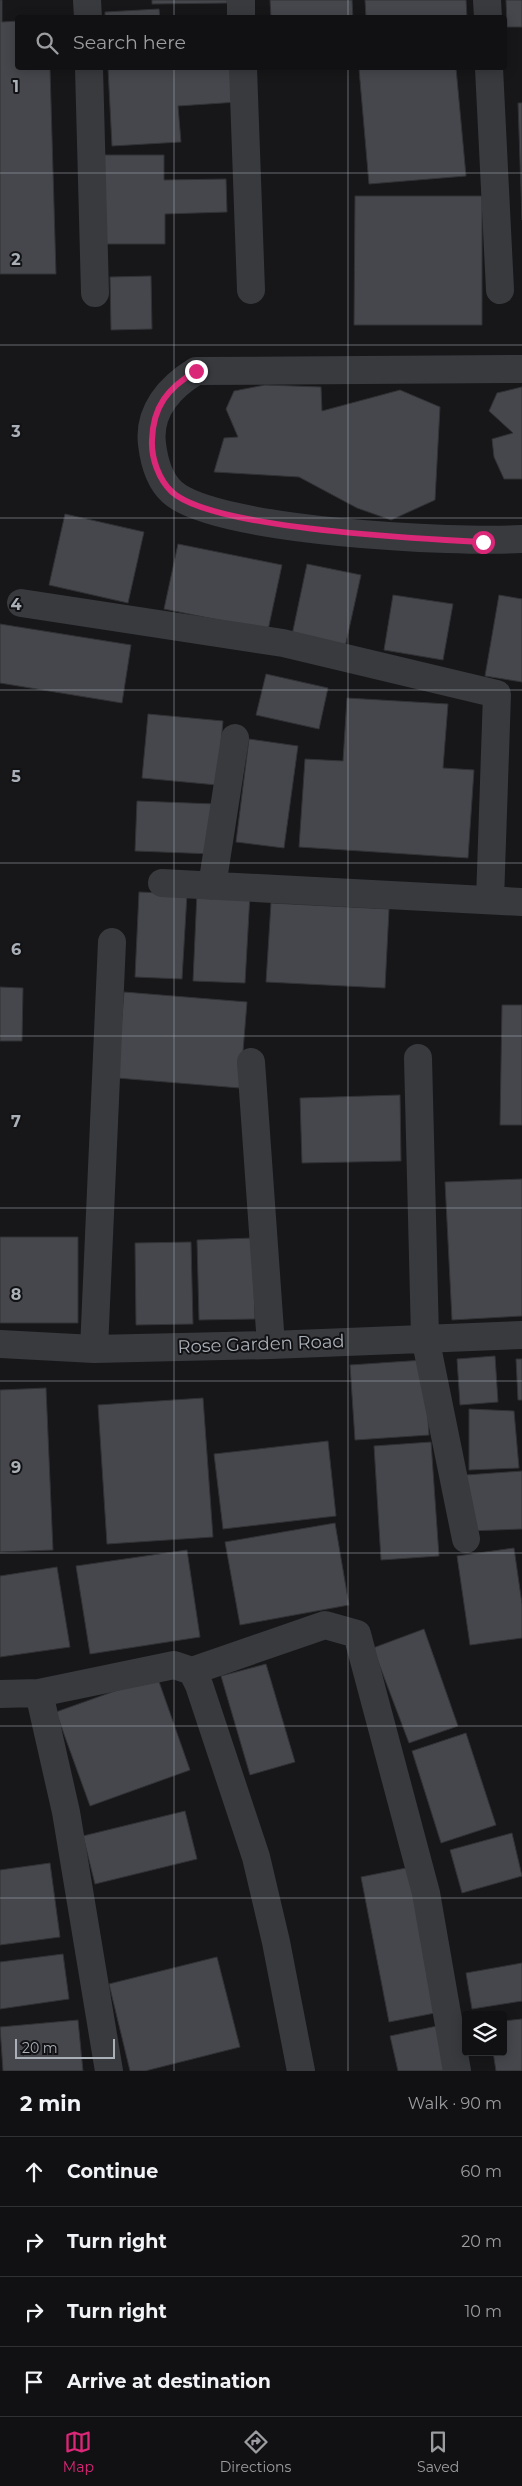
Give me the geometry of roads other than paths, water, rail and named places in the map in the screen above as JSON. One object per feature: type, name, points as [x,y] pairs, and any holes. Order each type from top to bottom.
[{"type":"street","points":[[87,0],[88,15]]},
{"type":"street","points":[[241,0],[241,15]]},
{"type":"street","points":[[488,0],[488,15]]},
{"type":"street","points":[[89,70],[95,293]]},
{"type":"street","points":[[243,70],[251,290]]},
{"type":"street","points":[[489,70],[500,290]]},
{"type":"street","points":[[522,369],[196,371],[176,384],[161,402],[153,422],[152,443],[159,474],[172,492],[194,505],[238,516],[300,526],[414,538],[483,542],[522,539]]},
{"type":"street","points":[[21,603],[283,643],[497,694],[490,900]]},
{"type":"street","points":[[212,886],[235,738]]},
{"type":"street","points":[[162,883],[522,902]]},
{"type":"street","points":[[94,1348],[112,942]]},
{"type":"street","points":[[418,1058],[425,1337],[466,1539]]},
{"type":"street","points":[[251,1062],[270,1345]]},
{"type":"street","name":"Rose Garden Road","points":[[0,1344],[94,1348],[270,1345],[522,1334]]},
{"type":"street","points":[[192,1672],[324,1625],[357,1634],[426,1893],[457,2071]]},
{"type":"street","points":[[0,1694],[39,1693],[174,1665],[192,1672],[199,1685],[256,1857],[276,1942],[301,2071]]},
{"type":"street","points":[[39,1693],[66,1812],[109,2071]]}]
